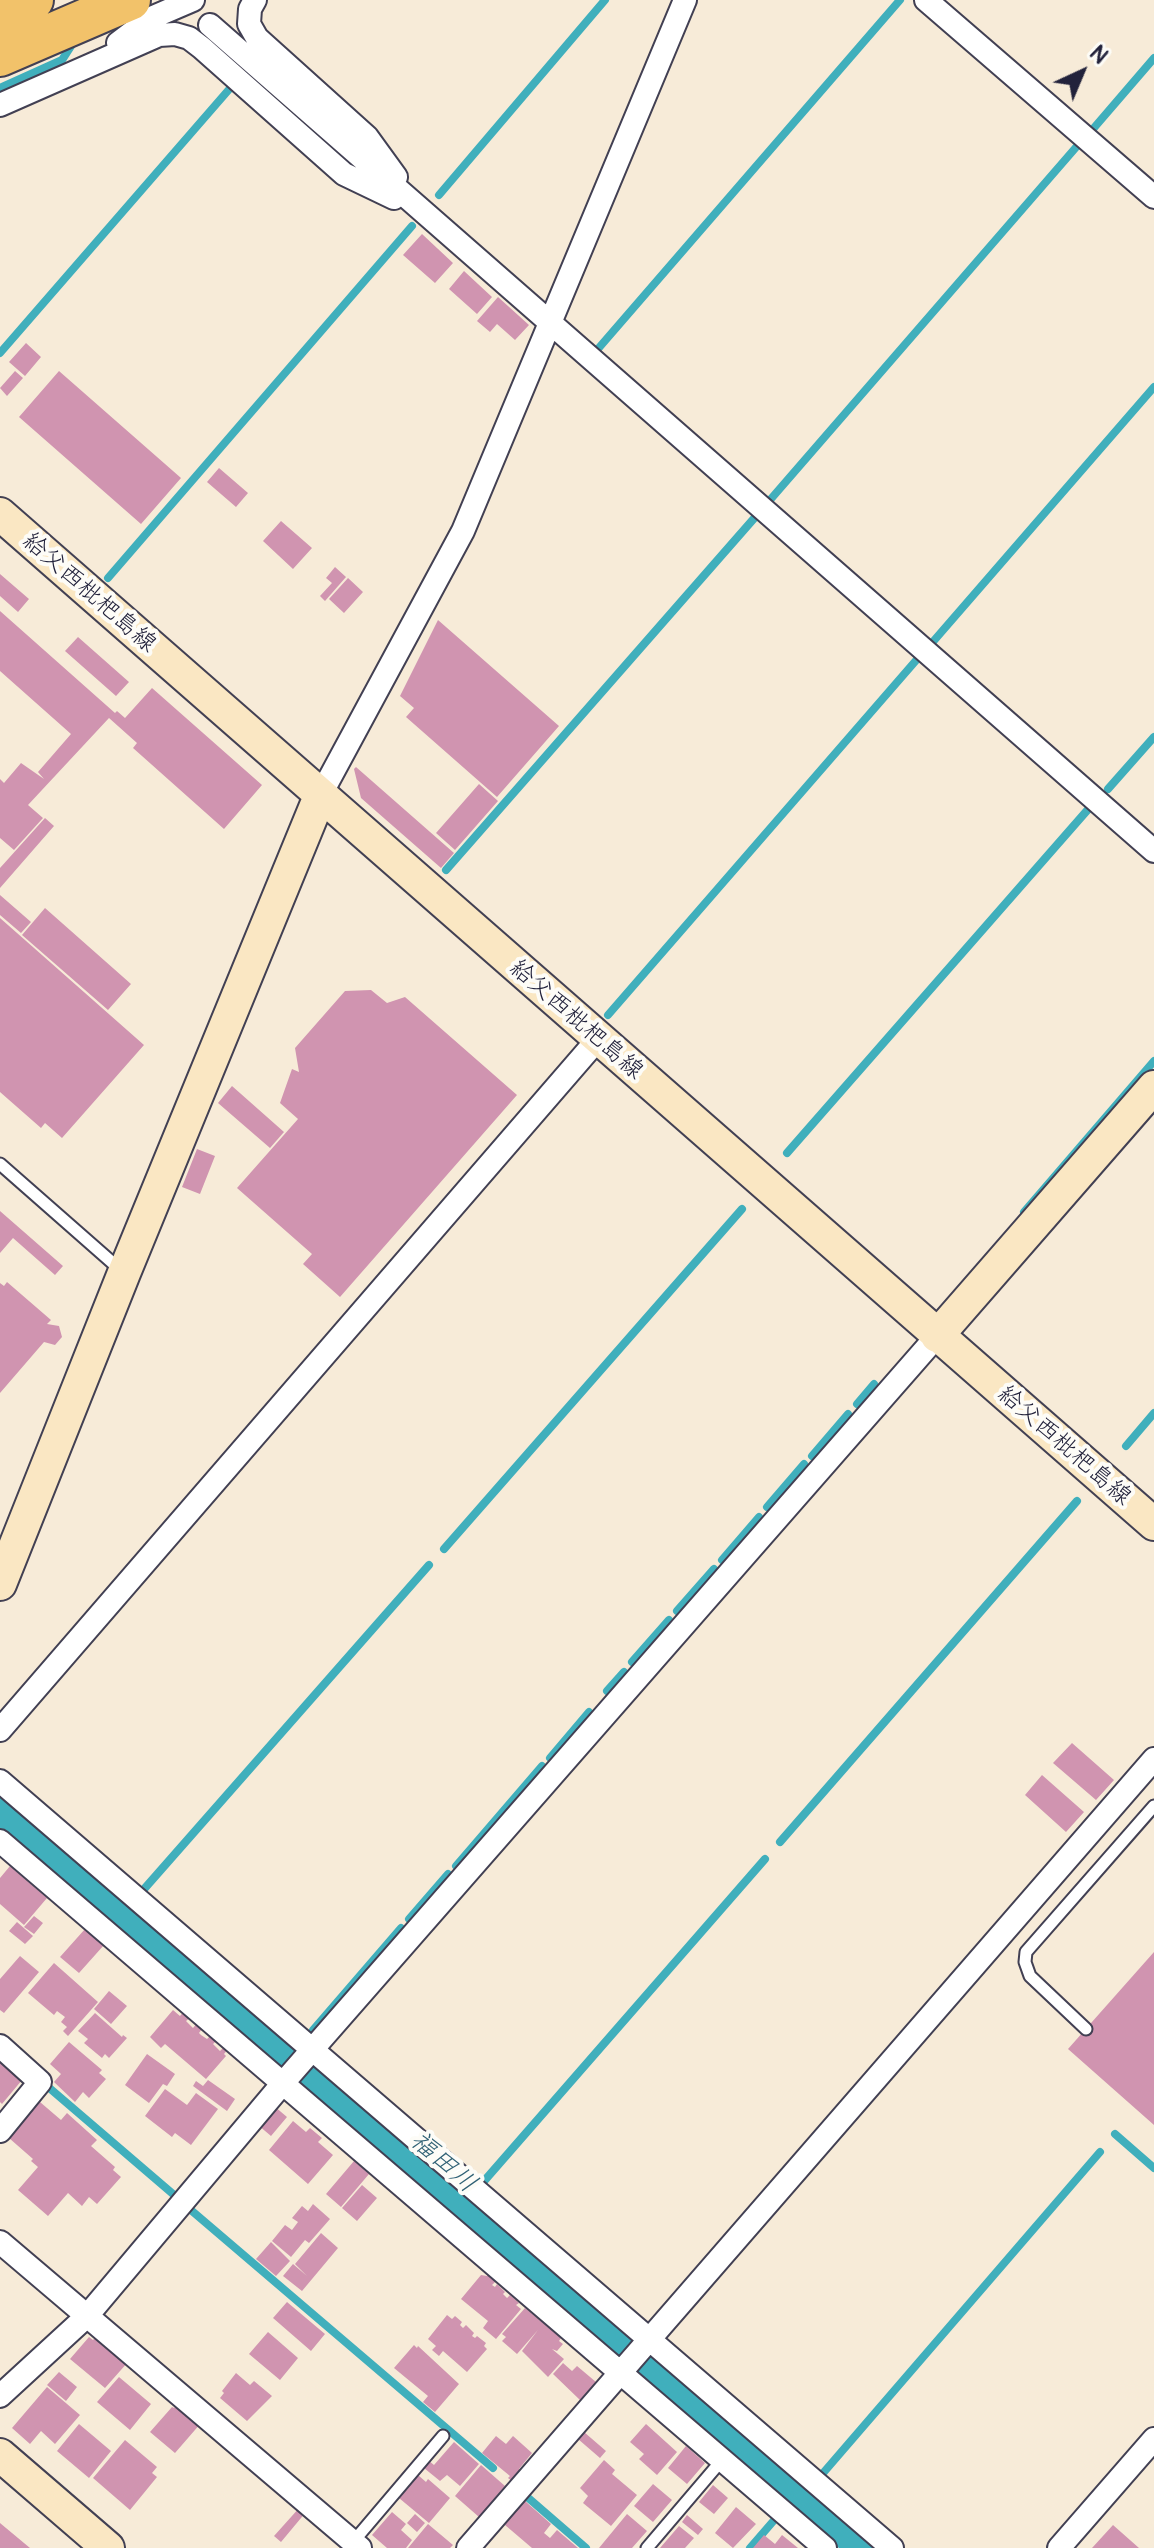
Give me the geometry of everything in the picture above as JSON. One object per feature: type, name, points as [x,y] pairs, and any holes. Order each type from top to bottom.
[{"type":"highway","points":[[0,15],[33,0]]},
{"type":"highway","points":[[0,36],[83,0]]},
{"type":"highway","points":[[0,56],[130,0]]},
{"type":"main road","name":"給父西枇杷島線","points":[[0,514],[1154,1524]]},
{"type":"main road","points":[[0,1584],[320,796]]},
{"type":"main road","points":[[937,1336],[1154,1087]]},
{"type":"main road","points":[[0,2455],[108,2548]]},
{"type":"street","points":[[88,67],[151,18],[193,0]]},
{"type":"street","points":[[255,0],[250,9],[249,24],[257,38],[367,137],[419,210]]},
{"type":"street","points":[[320,796],[463,531],[685,0]]},
{"type":"street","points":[[926,0],[1154,197]]},
{"type":"street","points":[[210,25],[1154,851]]},
{"type":"street","points":[[0,105],[159,35],[175,34],[189,38],[344,174],[419,210]]},
{"type":"street","points":[[0,1730],[598,1039]]},
{"type":"street","points":[[0,2396],[87,2316],[283,2083],[937,1336]]},
{"type":"street","points":[[468,2548],[1154,1759]]},
{"type":"street","points":[[0,1781],[647,2341],[892,2548]]},
{"type":"street","points":[[0,1841],[825,2548]]},
{"type":"street","points":[[0,2046],[40,2082],[0,2131]]},
{"type":"street","points":[[0,2242],[356,2545]]},
{"type":"street","points":[[1059,2548],[1154,2439]]},
{"type":"lane","points":[[0,1164],[124,1273]]},
{"type":"lane","points":[[1086,2029],[1030,1976],[1025,1962],[1026,1952],[1154,1806]]},
{"type":"lane","points":[[356,2545],[443,2436]]},
{"type":"lane","points":[[647,2548],[722,2460]]},
{"type":"water","points":[[0,1796],[877,2548],[839,2548],[0,1828]]},
{"type":"building","points":[[422,234],[453,263],[435,283],[403,255]]},
{"type":"building","points":[[464,271],[492,297],[477,314],[449,289]]},
{"type":"building","points":[[498,297],[529,325],[515,340],[497,324],[490,332],[477,321]]},
{"type":"building","points":[[26,343],[41,357],[25,376],[9,362]]},
{"type":"building","points":[[15,371],[23,378],[7,396],[0,388]]},
{"type":"building","points":[[59,371],[181,478],[141,524],[19,417]]},
{"type":"building","points":[[219,468],[248,493],[236,507],[207,482]]},
{"type":"building","points":[[281,521],[312,548],[293,569],[263,541]]},
{"type":"building","points":[[335,567],[346,577],[325,601],[320,596],[332,583],[326,578]]},
{"type":"building","points":[[0,574],[29,599],[18,612],[0,596]]},
{"type":"building","points":[[348,578],[363,592],[344,613],[329,599]]},
{"type":"building","points":[[0,611],[115,713],[117,711],[125,718],[152,688],[262,785],[224,829],[133,748],[137,743],[109,718],[28,805],[43,818],[14,850],[0,838],[0,779],[4,783],[21,763],[44,779],[38,772],[71,734],[0,671]]},
{"type":"building","points":[[438,620],[559,726],[497,797],[406,717],[414,708],[400,696]]},
{"type":"building","points":[[78,637],[129,682],[116,696],[65,651]]},
{"type":"building","points":[[356,767],[454,853],[441,868],[361,798]]},
{"type":"building","points":[[479,784],[498,801],[455,850],[436,833]]},
{"type":"building","points":[[45,818],[54,826],[0,888],[0,868]]},
{"type":"building","points":[[0,895],[31,922],[21,933],[0,915]]},
{"type":"building","points":[[45,908],[131,984],[108,1010],[22,935]]},
{"type":"building","points":[[0,918],[144,1045],[62,1138],[45,1123],[41,1128],[0,1092]]},
{"type":"building","points":[[371,990],[387,1003],[405,997],[517,1095],[340,1297],[303,1264],[312,1254],[237,1188],[298,1119],[280,1103],[292,1069],[299,1072],[295,1048],[345,991]]},
{"type":"building","points":[[232,1086],[284,1132],[270,1148],[218,1103]]},
{"type":"building","points":[[197,1149],[215,1156],[200,1194],[182,1187]]},
{"type":"building","points":[[0,1211],[63,1266],[55,1275],[13,1238],[0,1253]]},
{"type":"building","points":[[7,1282],[51,1320],[47,1324],[59,1326],[62,1337],[55,1345],[44,1342],[0,1393],[0,1283],[4,1286]]},
{"type":"building","points":[[1072,1743],[1114,1780],[1096,1800],[1053,1763]]},
{"type":"building","points":[[1042,1775],[1084,1812],[1066,1832],[1025,1795]]},
{"type":"building","points":[[10,1866],[47,1898],[24,1925],[0,1904],[0,1878]]},
{"type":"building","points":[[34,1916],[43,1923],[34,1934],[24,1927]]},
{"type":"building","points":[[17,1922],[33,1936],[25,1944],[9,1931]]},
{"type":"building","points":[[85,1929],[104,1945],[79,1973],[60,1957]]},
{"type":"building","points":[[1154,1952],[1154,2125],[1068,2049]]},
{"type":"building","points":[[20,1956],[39,1972],[4,2013],[0,2010],[0,1979]]},
{"type":"building","points":[[54,1963],[98,2002],[68,2036],[63,2031],[67,2027],[61,2022],[65,2017],[57,2011],[54,2015],[28,1993]]},
{"type":"building","points":[[109,1991],[127,2006],[111,2024],[94,2009]]},
{"type":"building","points":[[173,2010],[180,2016],[185,2010],[192,2016],[186,2021],[193,2028],[199,2021],[204,2026],[199,2033],[201,2035],[207,2039],[212,2034],[218,2039],[213,2044],[220,2051],[225,2046],[228,2049],[224,2054],[226,2056],[206,2079],[165,2044],[161,2048],[150,2037]]},
{"type":"building","points":[[95,2013],[127,2038],[109,2058],[105,2054],[102,2058],[84,2043],[88,2039],[78,2031]]},
{"type":"building","points":[[69,2042],[102,2070],[99,2073],[106,2079],[89,2098],[83,2092],[75,2102],[54,2082],[61,2074],[50,2064]]},
{"type":"building","points":[[147,2054],[175,2074],[149,2103],[125,2085]]},
{"type":"building","points":[[0,2062],[22,2080],[2,2104],[0,2102]]},
{"type":"building","points":[[208,2080],[235,2099],[227,2111],[193,2086],[196,2081],[203,2086]]},
{"type":"building","points":[[165,2089],[187,2105],[196,2093],[218,2109],[191,2145],[175,2133],[172,2137],[145,2116]]},
{"type":"building","points":[[40,2102],[61,2120],[67,2113],[97,2140],[91,2146],[115,2167],[113,2170],[121,2177],[97,2204],[89,2197],[82,2206],[68,2193],[48,2216],[18,2190],[38,2167],[9,2138]]},
{"type":"building","points":[[274,2106],[287,2117],[271,2136],[258,2125]]},
{"type":"building","points":[[293,2121],[306,2132],[310,2128],[322,2138],[318,2142],[333,2155],[308,2184],[269,2150]]},
{"type":"building","points":[[354,2161],[369,2174],[341,2207],[326,2194]]},
{"type":"building","points":[[362,2185],[377,2198],[357,2221],[342,2208]]},
{"type":"building","points":[[313,2204],[330,2219],[309,2243],[305,2240],[291,2257],[272,2241],[285,2225],[292,2230],[298,2222],[292,2218],[302,2206],[308,2211]]},
{"type":"building","points":[[321,2233],[338,2248],[302,2291],[283,2276],[293,2264],[307,2276],[295,2264]]},
{"type":"building","points":[[271,2242],[290,2261],[276,2276],[256,2259]]},
{"type":"building","points":[[491,2271],[499,2278],[492,2285],[495,2287],[497,2284],[507,2298],[510,2295],[519,2303],[516,2305],[521,2309],[496,2339],[483,2328],[488,2321],[461,2299],[481,2275],[487,2276]]},
{"type":"building","points":[[287,2302],[325,2334],[311,2351],[273,2318]]},
{"type":"building","points":[[525,2308],[561,2338],[559,2341],[563,2344],[557,2351],[552,2349],[564,2359],[548,2377],[522,2351],[538,2330],[517,2354],[502,2341],[506,2337],[502,2334]]},
{"type":"building","points":[[447,2315],[452,2319],[455,2316],[462,2322],[460,2325],[463,2328],[466,2325],[474,2333],[472,2336],[486,2343],[484,2346],[487,2349],[467,2372],[443,2351],[439,2356],[432,2350],[436,2346],[428,2339]]},
{"type":"building","points":[[268,2332],[298,2358],[280,2380],[249,2354]]},
{"type":"building","points":[[97,2336],[128,2362],[105,2388],[70,2359],[89,2337],[93,2340]]},
{"type":"building","points":[[414,2345],[459,2384],[435,2412],[423,2402],[428,2396],[394,2368]]},
{"type":"building","points":[[563,2363],[572,2371],[577,2366],[596,2382],[580,2400],[553,2374]]},
{"type":"building","points":[[59,2372],[77,2387],[66,2401],[47,2385]]},
{"type":"building","points":[[236,2373],[250,2385],[254,2381],[272,2396],[247,2421],[220,2398]]},
{"type":"building","points":[[119,2377],[151,2404],[130,2430],[97,2402]]},
{"type":"building","points":[[47,2387],[80,2415],[55,2444],[41,2431],[30,2444],[12,2428]]},
{"type":"building","points":[[178,2404],[201,2423],[175,2453],[150,2432]]},
{"type":"building","points":[[79,2424],[111,2451],[89,2478],[57,2451]]},
{"type":"building","points":[[646,2424],[677,2452],[657,2475],[639,2459],[644,2454],[630,2442]]},
{"type":"building","points":[[584,2432],[606,2451],[600,2458],[578,2439]]},
{"type":"building","points":[[496,2436],[506,2444],[513,2436],[532,2453],[519,2469],[523,2472],[514,2483],[482,2453]]},
{"type":"building","points":[[125,2440],[157,2467],[152,2473],[157,2477],[130,2510],[93,2478]]},
{"type":"building","points":[[454,2442],[479,2464],[460,2486],[447,2475],[440,2481],[424,2468],[429,2461],[434,2465]]},
{"type":"building","points":[[686,2446],[705,2463],[687,2484],[668,2468]]},
{"type":"building","points":[[604,2460],[615,2470],[612,2474],[637,2495],[611,2526],[583,2503],[588,2496],[580,2488]]},
{"type":"building","points":[[481,2465],[505,2486],[479,2517],[455,2496]]},
{"type":"building","points":[[418,2475],[426,2482],[428,2479],[450,2498],[429,2523],[399,2498]]},
{"type":"building","points":[[653,2484],[672,2500],[653,2522],[634,2506]]},
{"type":"building","points":[[713,2485],[728,2498],[714,2514],[699,2502]]},
{"type":"building","points":[[525,2501],[551,2524],[544,2533],[550,2538],[557,2530],[578,2548],[532,2548],[505,2525],[502,2519],[513,2507],[517,2510]]},
{"type":"building","points":[[300,2507],[306,2512],[281,2542],[274,2536]]},
{"type":"building","points":[[736,2507],[756,2524],[733,2548],[715,2533]]},
{"type":"building","points":[[392,2512],[406,2524],[401,2530],[412,2540],[406,2548],[387,2548],[372,2535]]},
{"type":"building","points":[[415,2514],[425,2523],[417,2532],[407,2523]]},
{"type":"building","points":[[627,2514],[647,2531],[632,2548],[599,2548]]},
{"type":"building","points":[[687,2515],[703,2529],[698,2535],[682,2522]]},
{"type":"building","points":[[0,2523],[30,2548],[0,2548]]},
{"type":"building","points":[[428,2524],[453,2545],[450,2548],[408,2548]]},
{"type":"building","points":[[1113,2525],[1139,2548],[1092,2548]]},
{"type":"building","points":[[679,2526],[694,2538],[685,2548],[660,2548]]},
{"type":"building","points":[[764,2535],[775,2544],[782,2535],[798,2548],[753,2548]]},
{"type":"waterway","points":[[439,195],[605,0]]},
{"type":"waterway","points":[[597,350],[900,0]]},
{"type":"waterway","points":[[0,88],[62,60],[71,46]]},
{"type":"waterway","points":[[1093,129],[1154,58]]},
{"type":"waterway","points":[[0,353],[232,86]]},
{"type":"waterway","points":[[770,500],[1078,145]]},
{"type":"waterway","points":[[108,578],[412,226]]},
{"type":"waterway","points":[[931,644],[1154,387]]},
{"type":"waterway","points":[[446,870],[757,515]]},
{"type":"waterway","points":[[608,1015],[919,657],[915,653]]},
{"type":"waterway","points":[[1108,789],[1154,737]]},
{"type":"waterway","points":[[787,1153],[1091,806]]},
{"type":"waterway","points":[[1024,1212],[1154,1061]]},
{"type":"waterway","points":[[444,1549],[742,1209]]},
{"type":"waterway","points":[[857,1404],[874,1384]]},
{"type":"waterway","points":[[1126,1446],[1154,1413]]},
{"type":"waterway","points":[[812,1456],[848,1414]]},
{"type":"waterway","points":[[767,1507],[804,1464]]},
{"type":"waterway","points":[[780,1842],[1077,1501]]},
{"type":"waterway","points":[[722,1560],[759,1517]]},
{"type":"waterway","points":[[145,1888],[429,1565]]},
{"type":"waterway","points":[[677,1611],[714,1569]]},
{"type":"waterway","points":[[632,1662],[669,1620]]},
{"type":"waterway","points":[[607,1691],[624,1672]]},
{"type":"waterway","points":[[550,1758],[589,1712]]},
{"type":"waterway","points":[[456,1866],[542,1766]]},
{"type":"waterway","name":"福田川","points":[[485,2180],[765,1859]]},
{"type":"waterway","points":[[409,1919],[448,1874]]},
{"type":"waterway","points":[[313,2030],[401,1928]]},
{"type":"waterway","points":[[47,2086],[173,2194]]},
{"type":"waterway","points":[[1115,2134],[1154,2168]]},
{"type":"waterway","points":[[824,2472],[1100,2152]]},
{"type":"waterway","points":[[192,2211],[493,2468]]},
{"type":"waterway","points":[[526,2496],[586,2548]]},
{"type":"waterway","points":[[750,2548],[776,2518]]}]
